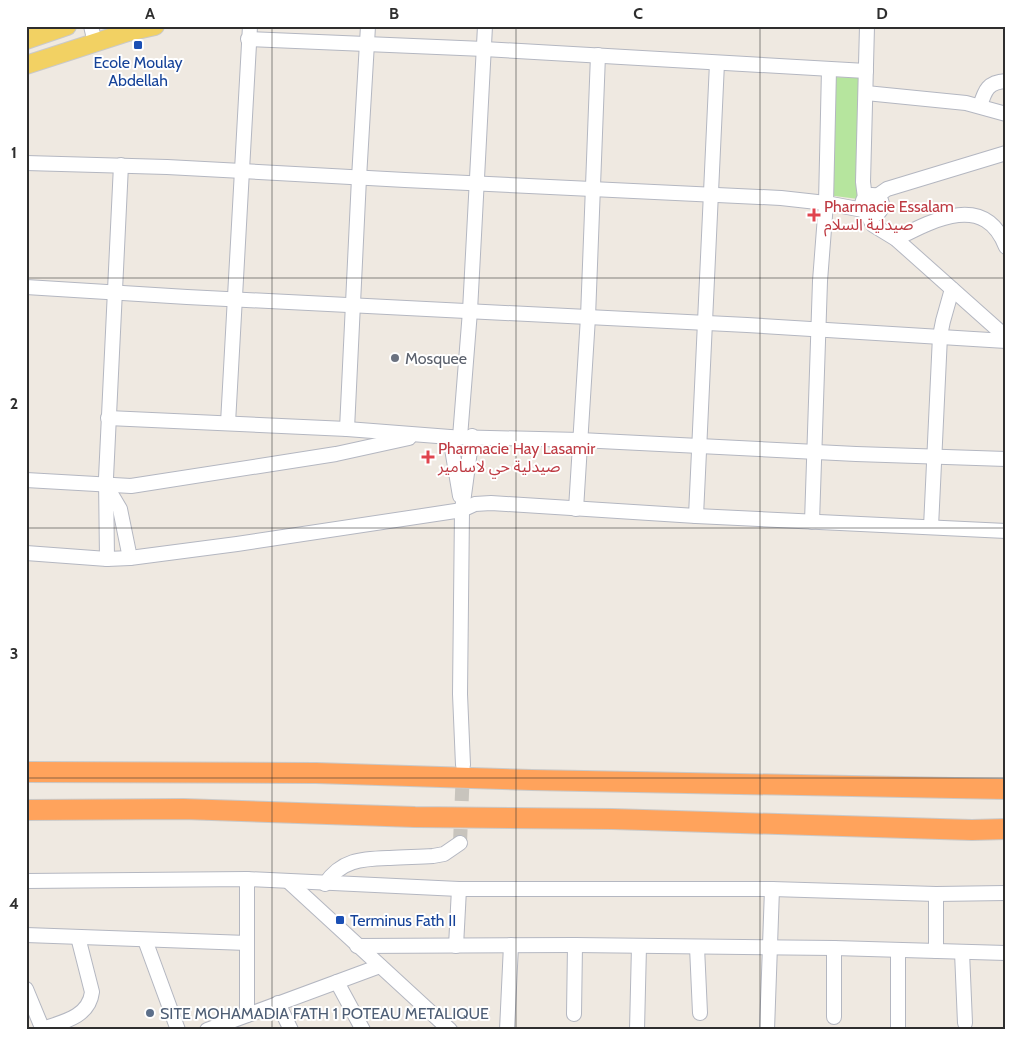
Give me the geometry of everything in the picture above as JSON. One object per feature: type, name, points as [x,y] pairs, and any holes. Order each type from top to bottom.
[{"type":"highway","points":[[26,772],[316,773],[532,780],[1006,790]]},
{"type":"highway","points":[[26,810],[183,809],[415,817],[612,819],[972,830],[1006,829]]},
{"type":"main road","points":[[26,40],[67,26]]},
{"type":"main road","points":[[26,65],[93,34],[128,32],[155,26]]},
{"type":"street","points":[[347,429],[368,26]]},
{"type":"street","points":[[463,765],[460,694],[461,437],[470,311],[485,26]]},
{"type":"street","points":[[867,26],[865,158],[870,203],[894,238],[1006,339]]},
{"type":"street","points":[[228,423],[249,32],[366,43],[866,72]]},
{"type":"street","points":[[576,509],[588,317],[598,55]]},
{"type":"street","points":[[696,516],[717,63]]},
{"type":"street","points":[[812,522],[819,329],[832,204],[829,69]]},
{"type":"street","points":[[980,106],[989,86],[993,83],[1006,81]]},
{"type":"street","points":[[866,93],[952,101],[980,106],[1006,114]]},
{"type":"street","points":[[26,163],[121,165],[781,198],[832,204],[870,203],[887,189],[1006,153]]},
{"type":"street","points":[[107,559],[108,418],[121,165]]},
{"type":"street","points":[[894,238],[929,222],[967,214],[976,216],[990,224],[997,231],[1006,247]]},
{"type":"street","points":[[26,287],[235,300],[1006,339]]},
{"type":"street","points":[[931,527],[940,336],[952,289]]},
{"type":"street","points":[[108,418],[347,429],[461,437],[580,440],[815,453],[1006,459]]},
{"type":"street","points":[[26,480],[131,486],[336,454],[423,435]]},
{"type":"street","points":[[461,437],[462,510]]},
{"type":"street","points":[[107,486],[120,510],[130,558]]},
{"type":"street","points":[[26,554],[107,559],[130,558],[462,510],[475,504],[491,503],[696,516],[1006,531]]},
{"type":"street","points":[[325,884],[330,875],[339,868],[361,859],[433,856],[444,854],[460,843]]},
{"type":"street","points":[[247,879],[247,1015]]},
{"type":"street","points":[[26,881],[247,879],[459,889],[772,890],[936,894],[1006,892]]},
{"type":"street","points":[[288,881],[450,1030]]},
{"type":"street","points":[[456,946],[459,889]]},
{"type":"street","points":[[767,1030],[772,890]]},
{"type":"street","points":[[936,894],[936,951]]},
{"type":"street","points":[[26,935],[246,943]]},
{"type":"street","points":[[26,989],[42,1029],[71,1019],[83,1012],[91,999],[92,992],[78,937]]},
{"type":"street","points":[[145,940],[178,1030]]},
{"type":"street","points":[[357,946],[511,944],[834,948],[1006,953]]},
{"type":"street","points":[[507,1030],[511,944]]},
{"type":"street","points":[[574,1014],[575,945]]},
{"type":"street","points":[[637,1030],[639,946]]},
{"type":"street","points":[[697,947],[700,1014]]},
{"type":"street","points":[[834,948],[834,1017]]},
{"type":"street","points":[[898,950],[898,1030]]},
{"type":"street","points":[[962,952],[965,1023]]},
{"type":"street","points":[[207,1030],[380,966]]},
{"type":"street","points":[[337,982],[363,1030]]},
{"type":"street","points":[[278,1004],[291,1030]]},
{"type":"green space","points":[[833,77],[861,78],[866,200],[827,195]]},
{"type":"tunnel","points":[[460,843],[463,769]]},
{"type":"place","name":"Ecole Moulay Abdellah","points":[[138,45]]},
{"type":"place","name":"Pharmacie Essalam صيدلية السلام","points":[[814,215]]},
{"type":"place","name":"Mosquee","points":[[395,358]]},
{"type":"place","name":"Pharmacie Hay Lasamir صيدلية حي لاسامير","points":[[428,457]]},
{"type":"place","name":"Terminus Fath II","points":[[340,920]]},
{"type":"place","name":"SITE MOHAMADIA FATH 1 POTEAU METALIQUE","points":[[150,1013]]}]
